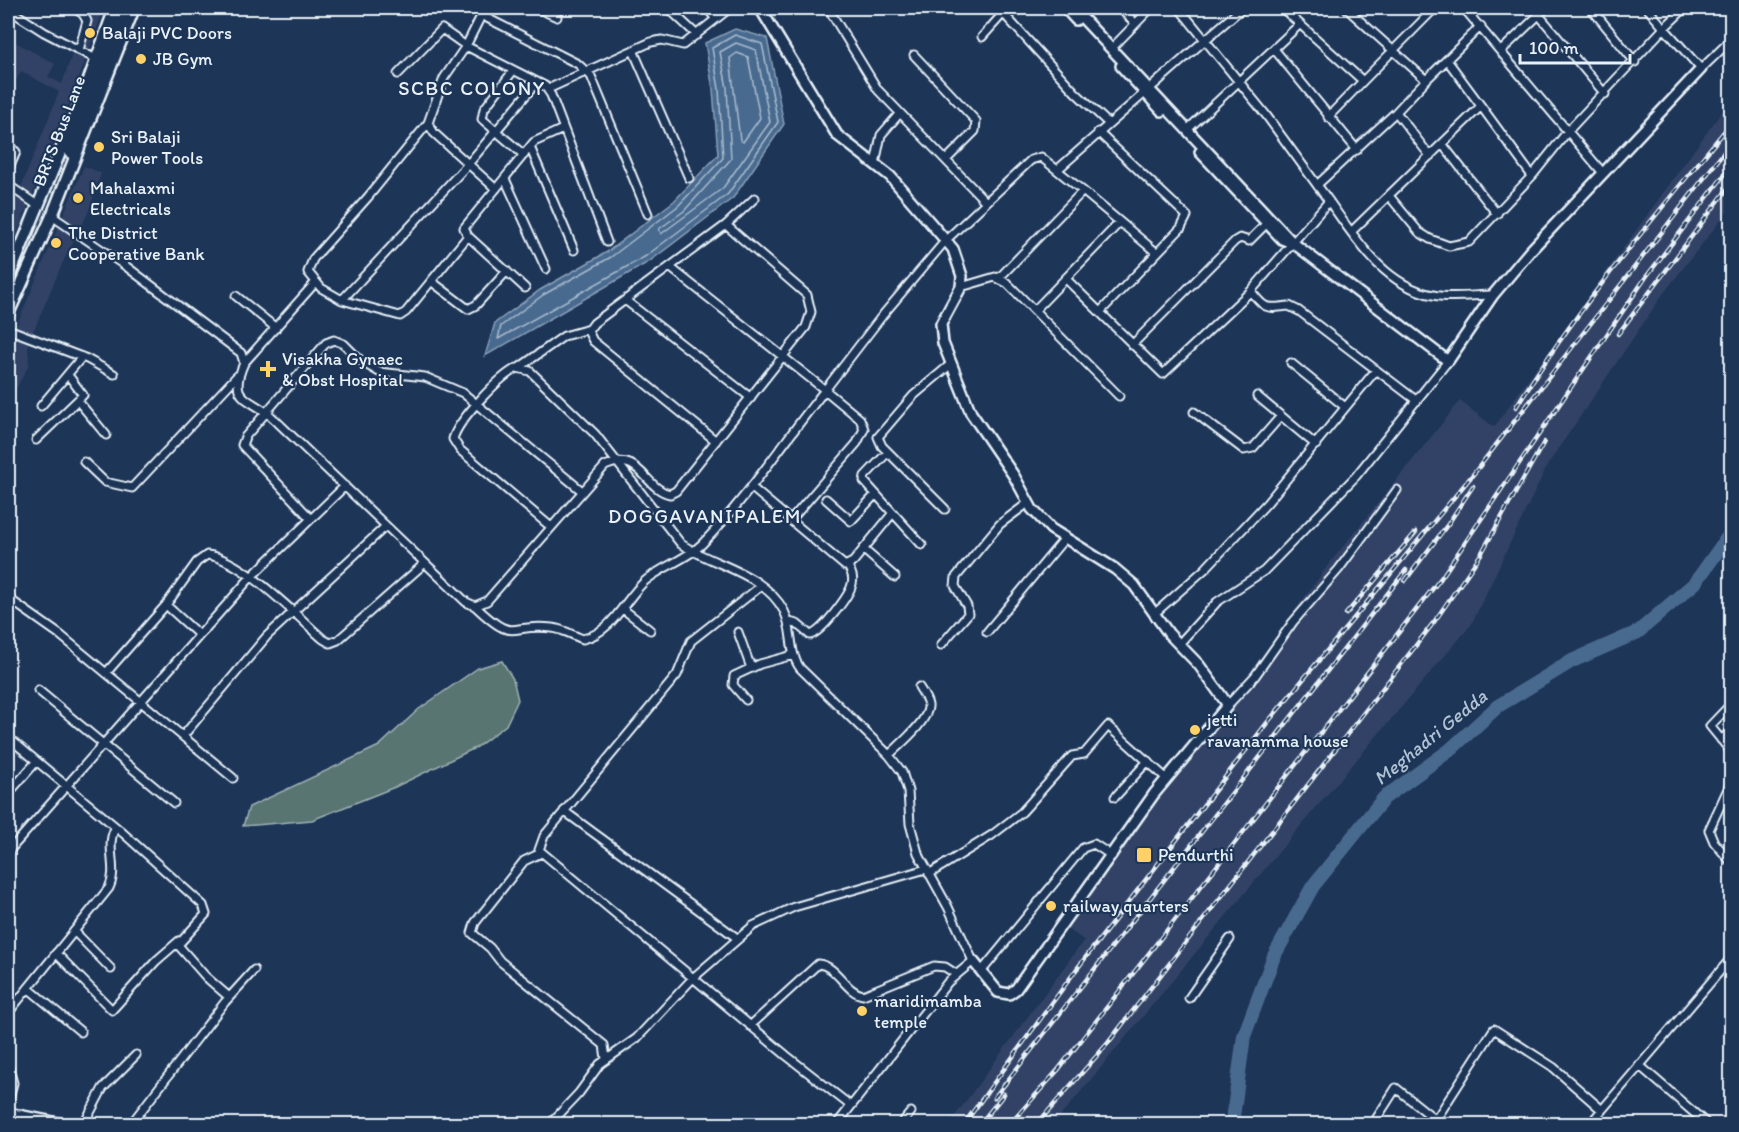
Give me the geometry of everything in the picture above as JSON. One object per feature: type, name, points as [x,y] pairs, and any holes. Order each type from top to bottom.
[{"type":"main road","points":[[8,279],[115,8]]},
{"type":"main road","name":"BRTS Bus Lane","points":[[8,299],[60,177],[124,8]]},
{"type":"main road","points":[[8,315],[52,216],[134,8]]},
{"type":"street","points":[[74,8],[83,14],[87,21],[79,50]]},
{"type":"street","points":[[468,236],[400,316],[342,300],[315,283],[308,268],[313,259],[369,197],[428,123],[444,78],[466,46],[485,8]]},
{"type":"street","points":[[537,8],[557,17]]},
{"type":"street","points":[[668,8],[697,35]]},
{"type":"street","points":[[707,8],[716,19]]},
{"type":"street","points":[[548,89],[657,41],[683,45],[730,8]]},
{"type":"street","points":[[760,8],[837,135],[875,164],[903,190],[946,240],[961,267],[961,287],[941,324],[943,343],[977,423],[1014,476],[1028,503],[1045,524],[1127,578],[1154,614],[1199,665],[1228,705]]},
{"type":"street","points":[[828,8],[878,90],[986,202]]},
{"type":"street","points":[[1065,8],[1259,204],[1292,242],[1448,361]]},
{"type":"street","points":[[1073,8],[1112,48],[1267,223],[1282,239],[1292,242]]},
{"type":"street","points":[[1120,8],[1135,23]]},
{"type":"street","points":[[1112,48],[1151,8]]},
{"type":"street","points":[[1179,8],[1239,81],[1317,186],[1386,273],[1409,287],[1434,295],[1493,295]]},
{"type":"street","points":[[1057,170],[1146,89],[1242,8]]},
{"type":"street","points":[[1282,8],[1363,81]]},
{"type":"street","points":[[1346,8],[1426,80]]},
{"type":"street","points":[[1328,117],[1435,8]]},
{"type":"street","points":[[1502,50],[1546,8]]},
{"type":"street","points":[[1591,8],[1635,62]]},
{"type":"street","points":[[1647,8],[1701,69]]},
{"type":"street","points":[[1390,197],[1419,232],[1437,243],[1449,246],[1469,242],[1532,176],[1568,131],[1685,8]]},
{"type":"street","points":[[8,9],[96,59]]},
{"type":"street","points":[[1467,9],[1603,173]]},
{"type":"street","points":[[982,37],[1005,10],[1075,92],[1108,123]]},
{"type":"street","points":[[481,15],[564,56],[587,71],[599,92],[648,214]]},
{"type":"street","points":[[1539,15],[1605,94]]},
{"type":"street","points":[[1186,130],[1299,25]]},
{"type":"street","points":[[1317,186],[1396,112],[1481,26]]},
{"type":"street","points":[[398,74],[441,29],[466,46],[548,89],[607,242]]},
{"type":"street","points":[[1179,644],[1217,602],[1257,577],[1342,491],[1448,361],[1493,295],[1603,173],[1731,39]]},
{"type":"street","points":[[1274,49],[1357,150]]},
{"type":"street","points":[[633,50],[689,178]]},
{"type":"street","points":[[914,55],[976,121],[975,131],[946,160]]},
{"type":"street","points":[[1447,60],[1532,176]]},
{"type":"street","points":[[513,71],[482,113],[484,122],[524,155]]},
{"type":"street","points":[[342,300],[496,133],[537,82]]},
{"type":"street","points":[[1352,231],[1390,197],[1481,106]]},
{"type":"street","points":[[1396,112],[1430,156]]},
{"type":"street","points":[[875,164],[881,135],[900,113]]},
{"type":"street","points":[[428,123],[434,133],[496,189]]},
{"type":"street","points":[[525,288],[468,236],[464,226],[530,147],[543,136],[563,129]]},
{"type":"street","points":[[1098,132],[1186,213],[1185,224],[1100,312]]},
{"type":"street","points":[[8,144],[16,152],[8,171]]},
{"type":"street","points":[[1443,145],[1497,214]]},
{"type":"street","points":[[530,147],[574,250]]},
{"type":"street","points":[[238,374],[237,385],[253,405],[268,412],[466,602],[475,606],[495,624],[508,631],[549,627],[583,639],[609,625],[647,579],[693,552],[751,487],[882,316],[946,240],[1035,158],[1044,158],[1157,253]]},
{"type":"street","points":[[505,179],[546,269]]},
{"type":"street","points":[[8,185],[37,205]]},
{"type":"street","points":[[961,287],[999,278],[1083,191]]},
{"type":"street","points":[[551,527],[454,443],[457,429],[503,378],[564,336],[589,329],[726,225],[755,198]]},
{"type":"street","points":[[1066,279],[1163,374],[1251,291],[1329,201]]},
{"type":"street","points":[[52,216],[127,267],[238,350],[243,355],[244,363]]},
{"type":"street","points":[[1036,309],[1120,222]]},
{"type":"street","points":[[1132,345],[1235,241],[1240,238],[1249,241],[1267,223]]},
{"type":"street","points":[[475,606],[487,601],[604,466],[619,462],[633,465],[660,489],[670,494],[680,488],[783,357],[809,320],[811,306],[807,295],[726,225]]},
{"type":"street","points":[[670,268],[860,419],[864,429],[857,443],[791,520]]},
{"type":"street","points":[[431,281],[468,309],[476,306],[507,271]]},
{"type":"street","points":[[999,278],[1036,309],[1119,396]]},
{"type":"street","points":[[84,462],[105,482],[132,488],[238,374],[244,363],[315,283]]},
{"type":"street","points":[[1251,291],[1267,308],[1274,310],[1289,306],[1299,311],[1417,401]]},
{"type":"street","points":[[236,296],[276,328]]},
{"type":"street","points":[[625,300],[751,398]]},
{"type":"street","points":[[8,329],[82,357],[114,374]]},
{"type":"street","points":[[589,329],[588,334],[593,340],[716,441]]},
{"type":"street","points":[[311,519],[243,448],[245,437],[326,344],[334,340],[344,344],[373,369],[388,374],[425,377],[453,388],[478,404],[582,491]]},
{"type":"street","points":[[41,406],[82,357]]},
{"type":"street","points":[[1291,363],[1345,407]]},
{"type":"street","points":[[945,509],[880,443],[879,434],[913,396],[951,364]]},
{"type":"street","points":[[520,368],[530,371],[619,462],[672,535],[693,552],[741,572],[778,602],[789,622],[793,655],[808,677],[889,755],[905,776],[914,844],[973,961],[998,992],[1009,994],[1016,989],[1166,778],[1258,671],[1293,622],[1339,570],[1397,490]]},
{"type":"street","points":[[1154,614],[1205,569],[1250,522],[1376,370]]},
{"type":"street","points":[[36,441],[78,401],[83,393],[68,375]]},
{"type":"street","points":[[1257,396],[1316,445]]},
{"type":"street","points":[[78,401],[106,435]]},
{"type":"street","points":[[1194,412],[1244,450],[1253,448],[1281,416]]},
{"type":"street","points":[[888,452],[864,478],[875,495],[922,545]]},
{"type":"street","points":[[8,852],[251,577],[345,486]]},
{"type":"street","points":[[751,487],[838,563],[848,566]]},
{"type":"street","points":[[826,499],[851,521],[875,495]]},
{"type":"street","points":[[941,645],[968,614],[968,606],[955,586],[956,578],[1000,524],[1028,503]]},
{"type":"street","points":[[848,566],[892,514]]},
{"type":"street","points":[[183,736],[244,661],[291,611],[386,526]]},
{"type":"street","points":[[987,632],[1065,538]]},
{"type":"street","points":[[863,549],[894,577]]},
{"type":"street","points":[[106,673],[166,605],[197,562],[207,555],[221,559],[251,577],[323,639],[333,643],[425,563]]},
{"type":"street","points":[[789,622],[797,624],[810,635],[820,629],[851,589],[853,579],[848,566]]},
{"type":"street","points":[[761,586],[691,641],[677,675],[564,811],[540,843],[541,853],[750,1026],[851,1106]]},
{"type":"street","points":[[8,598],[106,673],[233,778]]},
{"type":"street","points":[[166,605],[199,635]]},
{"type":"street","points":[[622,609],[650,630]]},
{"type":"street","points":[[738,632],[751,668]]},
{"type":"street","points":[[746,700],[732,679],[751,668],[793,655]]},
{"type":"street","points":[[889,755],[914,730],[927,711],[927,703],[919,687]]},
{"type":"street","points":[[38,690],[174,803]]},
{"type":"street","points":[[1731,703],[1710,725],[1731,753]]},
{"type":"street","points":[[550,1125],[606,1059],[637,1038],[693,978],[737,938],[764,918],[794,907],[927,871],[992,835],[1028,807],[1072,756],[1084,754],[1107,727],[1113,729],[1166,778]]},
{"type":"street","points":[[1721,740],[1731,730]]},
{"type":"street","points":[[10,740],[116,827],[206,909],[204,917],[156,961],[112,1010],[56,954]]},
{"type":"street","points":[[1115,797],[1148,761]]},
{"type":"street","points":[[8,794],[36,762]]},
{"type":"street","points":[[1731,780],[1709,830],[1714,842],[1731,863]]},
{"type":"street","points":[[564,811],[737,938]]},
{"type":"street","points":[[8,1013],[102,898],[114,879],[111,838],[116,827]]},
{"type":"street","points":[[981,972],[1083,848],[1094,844],[1112,856]]},
{"type":"street","points":[[541,853],[524,861],[475,923],[472,933],[490,948],[500,961],[604,1045],[606,1059]]},
{"type":"street","points":[[74,931],[111,969]]},
{"type":"street","points":[[1189,998],[1230,939]]},
{"type":"street","points":[[179,941],[178,947],[229,997]]},
{"type":"street","points":[[1590,1125],[1731,957]]},
{"type":"street","points":[[837,1125],[956,974],[973,961]]},
{"type":"street","points":[[750,1026],[818,964],[830,970],[856,994],[863,995],[933,966],[945,967],[956,974]]},
{"type":"street","points":[[131,1125],[229,997],[254,970]]},
{"type":"street","points":[[28,988],[81,1032]]},
{"type":"street","points":[[1373,1125],[1396,1088],[1436,1123],[1494,1029],[1553,1067],[1602,1110]]},
{"type":"street","points":[[84,1125],[103,1088],[136,1055]]},
{"type":"street","points":[[8,1065],[13,1083],[8,1103]]},
{"type":"street","points":[[1640,1065],[1707,1125]]},
{"type":"street","points":[[901,1125],[911,1112]]},
{"type":"street","points":[[8,1113],[64,1125]]},
{"type":"shaded area","points":[[88,8],[104,8],[75,89],[8,255],[8,220],[59,92],[21,71],[8,96],[8,38],[55,64],[48,77],[62,84]]},
{"type":"shaded area","points":[[1731,99],[1731,207],[1663,294],[1548,464],[1471,625],[1303,823],[1054,1124],[949,1124],[1084,940],[1058,923],[1242,697],[1240,685],[1329,564],[1460,401],[1494,427]]},
{"type":"shaded area","points":[[84,166],[101,173],[88,213],[62,264],[28,344],[29,365],[8,403],[8,346]]},
{"type":"green space","points":[[502,661],[513,679],[518,700],[506,725],[477,747],[395,787],[312,820],[243,826],[249,807],[379,746],[419,709],[478,668]]},
{"type":"water","points":[[735,29],[767,38],[784,124],[733,198],[650,261],[485,356],[495,323],[540,290],[607,252],[674,201],[718,155],[713,89],[705,43]]},
{"type":"waterway","name":"Meghadri Gedda","points":[[1232,1124],[1244,1036],[1274,956],[1313,886],[1384,798],[1450,750],[1498,706],[1572,661],[1638,632],[1695,583],[1732,531]]},
{"type":"railway","points":[[1516,407],[1592,297],[1732,122]]},
{"type":"railway","points":[[964,1124],[1076,970],[1267,723],[1475,472],[1732,142]]},
{"type":"railway","points":[[1010,1124],[1058,1070],[1441,578],[1646,277],[1732,165]]},
{"type":"railway","points":[[1618,334],[1732,183]]},
{"type":"railway","points":[[1037,1124],[1108,1043],[1434,622],[1481,554],[1544,442]]},
{"type":"railway","points":[[1405,581],[1473,486]]},
{"type":"railway","points":[[1346,614],[1416,532]]},
{"type":"railway","points":[[994,1098],[1406,570]]},
{"type":"railway","points":[[980,1124],[1004,1094]]},
{"type":"place","name":"Balaji PVC Doors","points":[[90,33]]},
{"type":"place","name":"JB Gym","points":[[141,59]]},
{"type":"place","name":"Sri Balaji Power Tools","points":[[99,147]]},
{"type":"place","name":"Mahalaxmi Electricals","points":[[78,198]]},
{"type":"place","name":"The District Cooperative Bank","points":[[56,243]]},
{"type":"place","name":"Visakha Gynaec & Obst Hospital","points":[[268,369]]},
{"type":"place","name":"jetti ravanamma house","points":[[1195,730]]},
{"type":"place","name":"Pendurthi","points":[[1144,855]]},
{"type":"place","name":"railway quarters","points":[[1051,906]]},
{"type":"place","name":"maridimamba temple","points":[[862,1011]]},
{"type":"district","name":"SCBC COLONY","points":[[472,88]]},
{"type":"district","name":"DOGGAVANIPALEM","points":[[705,516]]}]
